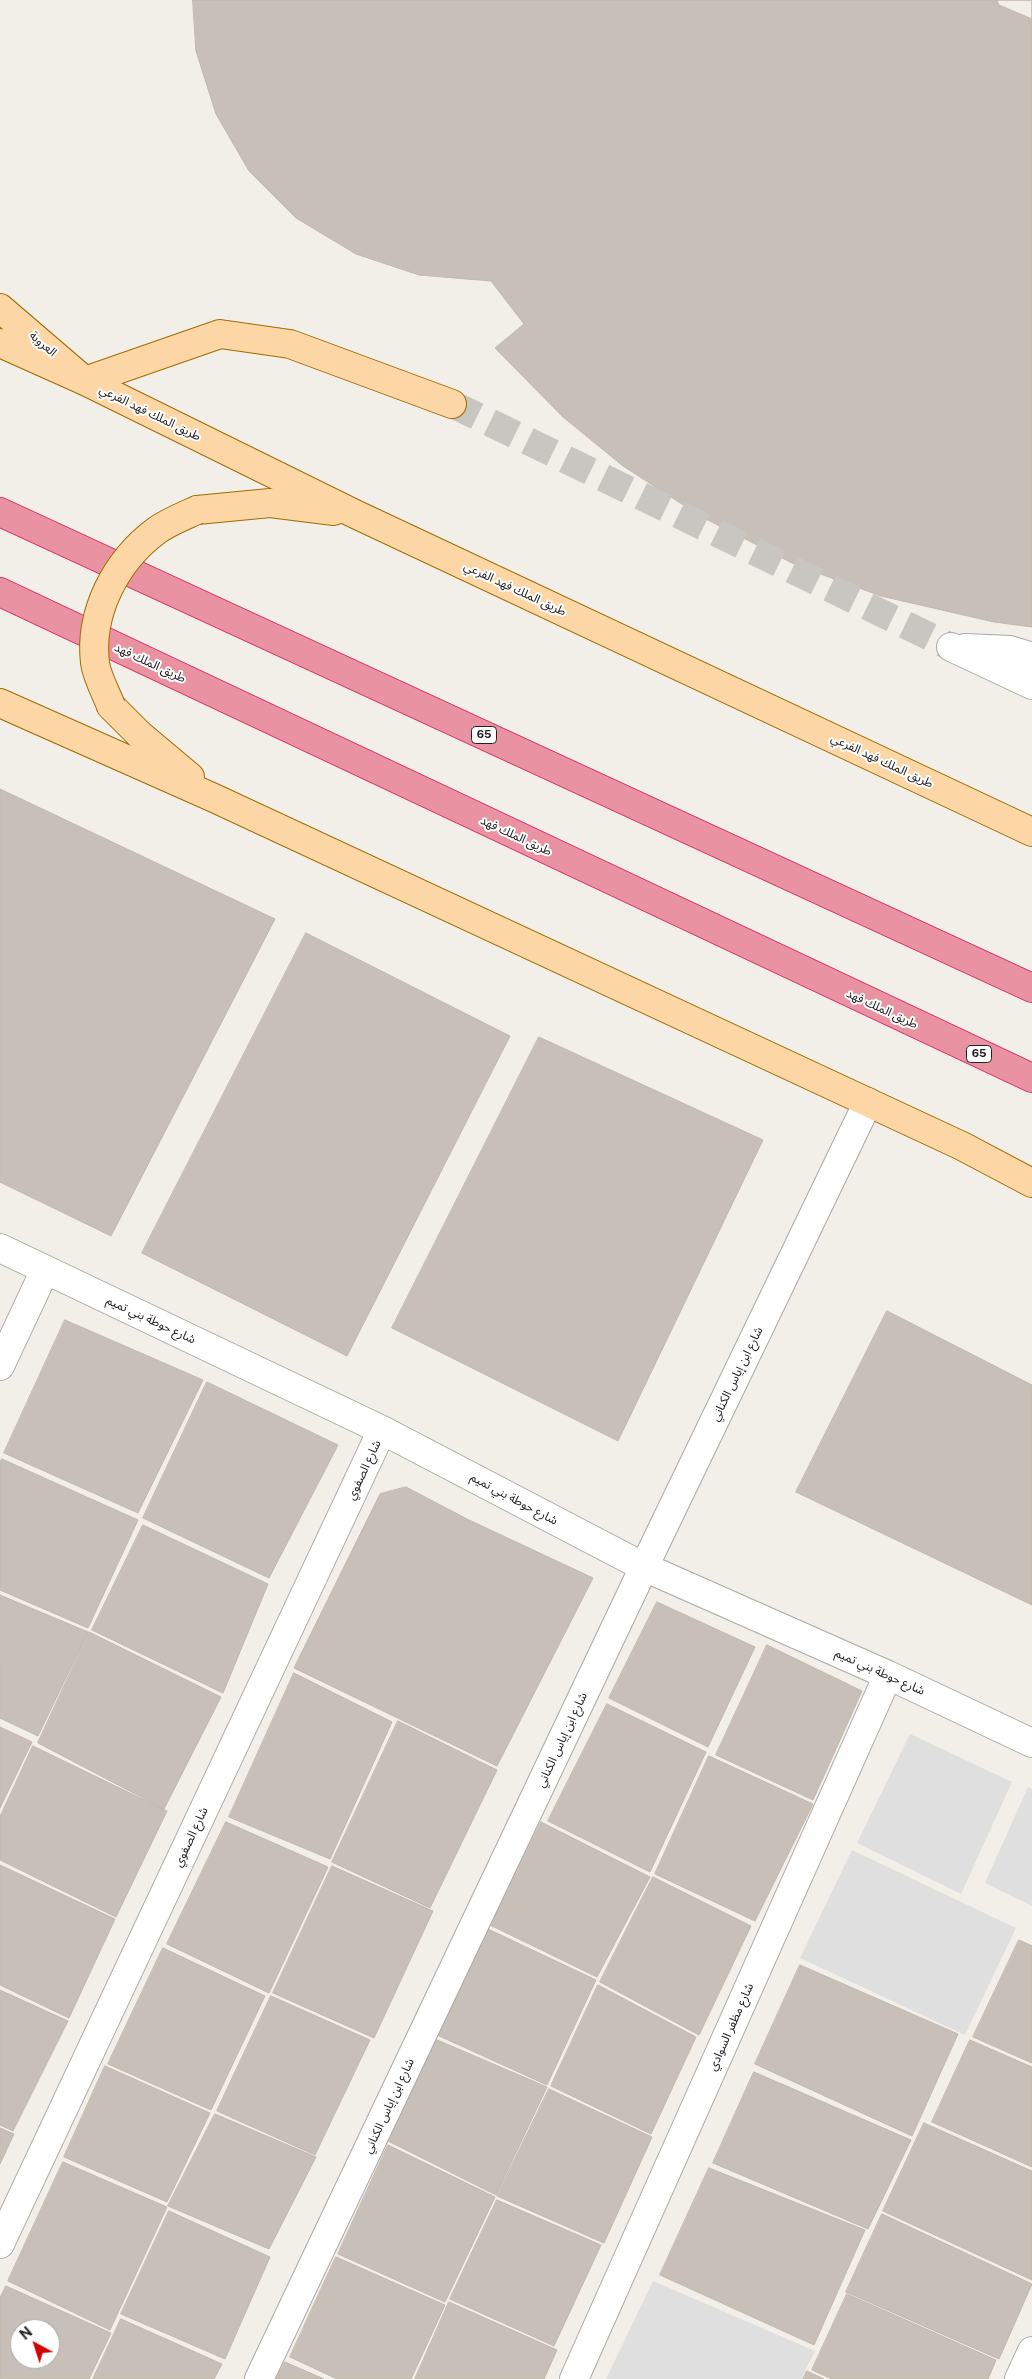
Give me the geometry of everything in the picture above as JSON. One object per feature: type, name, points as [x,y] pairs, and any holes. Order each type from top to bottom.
[{"type":"highway","name":"65","points":[[0,512],[1032,988]]},
{"type":"highway","name":"طريق الملك فهد","points":[[0,592],[1032,1078]]},
{"type":"main road","name":"العروبة","points":[[0,308],[85,381]]},
{"type":"main road","points":[[85,381],[220,334],[290,344],[452,404]]},
{"type":"main road","name":"طريق الملك فهد الفرعي","points":[[0,343],[85,381],[355,514],[1032,832]]},
{"type":"main road","points":[[214,798],[140,735],[111,706],[95,664],[97,625],[105,593],[126,559],[157,530],[197,510],[270,503],[355,514]]},
{"type":"main road","points":[[0,703],[214,798],[962,1146],[1032,1182]]},
{"type":"street","points":[[1032,657],[1010,650],[951,647],[1032,685]]},
{"type":"street","name":"شارع ابن إياس الكناني","points":[[259,2379],[644,1568],[868,1102]]},
{"type":"street","name":"شارع حوطة بني تميم","points":[[0,1248],[382,1430],[644,1568],[888,1675],[1032,1743]]},
{"type":"street","points":[[0,1366],[45,1270]]},
{"type":"street","name":"شارع الصفوي","points":[[0,2244],[382,1430]]},
{"type":"street","name":"شارع مظفر السوادي","points":[[574,2379],[888,1675]]},
{"type":"street","points":[[1019,2379],[1032,2351]]},
{"type":"shaded area","points":[[910,1734],[1012,1782],[961,1894],[857,1843]]},
{"type":"shaded area","points":[[1028,1787],[1032,1789],[1032,1906],[985,1883]]},
{"type":"shaded area","points":[[852,1850],[1016,1928],[965,2035],[800,1958]]},
{"type":"shaded area","points":[[653,2281],[815,2351],[801,2379],[606,2379]]},
{"type":"building","points":[[193,0],[1032,0],[1032,627],[994,622],[881,596],[796,565],[702,517],[623,466],[563,417],[495,348],[524,324],[491,281],[419,275],[356,254],[296,218],[249,171],[216,114],[196,51]]},
{"type":"building","points":[[997,0],[1032,0],[1032,19],[999,5]]},
{"type":"building","points":[[0,789],[275,919],[111,1236],[0,1182]]},
{"type":"building","points":[[306,933],[510,1036],[347,1356],[142,1253]]},
{"type":"building","points":[[539,1037],[763,1140],[618,1441],[392,1328]]},
{"type":"building","points":[[887,1311],[1032,1385],[1032,1605],[796,1492]]},
{"type":"building","points":[[65,1320],[203,1380],[138,1513],[4,1453]]},
{"type":"building","points":[[207,1382],[338,1445],[269,1578],[143,1518]]},
{"type":"building","points":[[2,1459],[138,1520],[88,1628],[0,1590],[0,1462]]},
{"type":"building","points":[[406,1487],[467,1519],[593,1578],[497,1766],[294,1668],[380,1494]]},
{"type":"building","points":[[143,1525],[268,1584],[223,1693],[92,1630]]},
{"type":"building","points":[[0,1595],[88,1632],[38,1736],[0,1718]]},
{"type":"building","points":[[657,1602],[755,1647],[708,1747],[609,1698]]},
{"type":"building","points":[[89,1632],[221,1697],[164,1809],[38,1743]]},
{"type":"building","points":[[767,1645],[862,1691],[813,1800],[716,1755]]},
{"type":"building","points":[[294,1673],[392,1722],[330,1859],[229,1817]]},
{"type":"building","points":[[607,1704],[706,1752],[650,1872],[548,1821]]},
{"type":"building","points":[[398,1721],[497,1770],[430,1908],[332,1862]]},
{"type":"building","points":[[0,1727],[32,1742],[0,1808]]},
{"type":"building","points":[[33,1746],[167,1811],[116,1917],[0,1860],[0,1817]]},
{"type":"building","points":[[709,1756],[813,1804],[755,1921],[655,1874]]},
{"type":"building","points":[[226,1822],[328,1867],[269,1993],[167,1944]]},
{"type":"building","points":[[541,1822],[650,1877],[597,1977],[490,1925]]},
{"type":"building","points":[[0,1865],[115,1919],[69,2018],[0,1985]]},
{"type":"building","points":[[332,1866],[433,1911],[374,2038],[273,1993]]},
{"type":"building","points":[[653,1877],[751,1926],[699,2035],[600,1982]]},
{"type":"building","points":[[488,1929],[596,1980],[547,2085],[437,2035]]},
{"type":"building","points":[[1019,1940],[1032,1946],[1032,2063],[973,2037]]},
{"type":"building","points":[[163,1948],[265,1996],[211,2110],[108,2064]]},
{"type":"building","points":[[800,1965],[958,2034],[912,2136],[755,2064]]},
{"type":"building","points":[[598,1985],[696,2037],[651,2134],[551,2086]]},
{"type":"building","points":[[0,1990],[68,2021],[13,2131],[0,2125]]},
{"type":"building","points":[[271,1996],[370,2040],[315,2155],[217,2111]]},
{"type":"building","points":[[435,2039],[547,2087],[496,2195],[388,2141]]},
{"type":"building","points":[[970,2040],[1032,2067],[1032,2167],[932,2122]]},
{"type":"building","points":[[105,2066],[210,2113],[167,2202],[64,2157]]},
{"type":"building","points":[[754,2072],[911,2140],[868,2229],[713,2163]]},
{"type":"building","points":[[549,2089],[652,2137],[604,2243],[497,2196]]},
{"type":"building","points":[[215,2114],[316,2157],[269,2249],[168,2206]]},
{"type":"building","points":[[924,2123],[1032,2171],[1032,2280],[883,2211]]},
{"type":"building","points":[[0,2128],[14,2134],[0,2164]]},
{"type":"building","points":[[388,2145],[495,2197],[445,2302],[338,2254]]},
{"type":"building","points":[[63,2162],[167,2207],[110,2330],[8,2281]]},
{"type":"building","points":[[709,2168],[865,2230],[814,2345],[660,2275]]},
{"type":"building","points":[[497,2200],[601,2245],[554,2346],[450,2299]]},
{"type":"building","points":[[169,2211],[270,2257],[225,2359],[121,2314]]},
{"type":"building","points":[[882,2214],[1032,2284],[999,2359],[846,2292]]},
{"type":"building","points":[[336,2257],[445,2305],[411,2379],[337,2379],[290,2357]]},
{"type":"building","points":[[6,2286],[111,2333],[89,2379],[0,2379],[0,2298]]},
{"type":"building","points":[[847,2294],[996,2360],[988,2379],[832,2379],[812,2370]]},
{"type":"building","points":[[449,2302],[557,2350],[544,2379],[415,2379]]},
{"type":"building","points":[[121,2319],[222,2364],[214,2379],[93,2379]]},
{"type":"building","points":[[285,2362],[324,2379],[276,2379]]},
{"type":"building","points":[[807,2371],[824,2379],[803,2379]]},
{"type":"tunnel","points":[[452,404],[951,647]]}]
